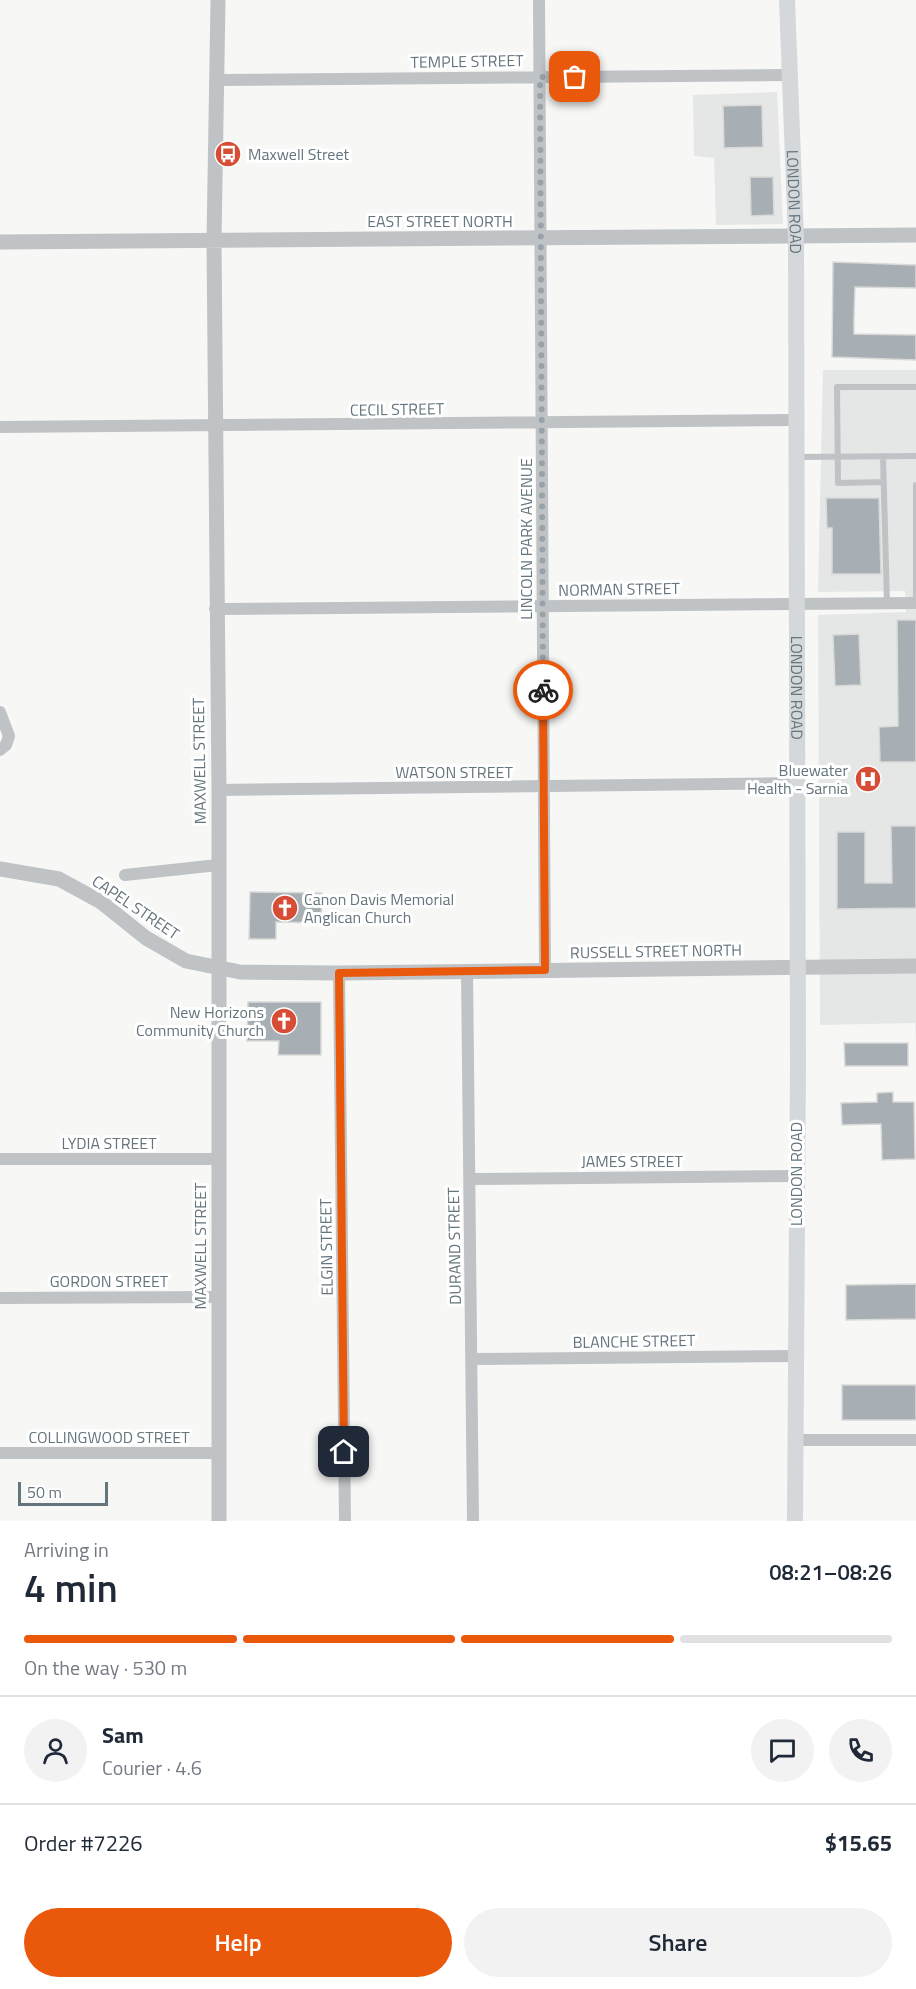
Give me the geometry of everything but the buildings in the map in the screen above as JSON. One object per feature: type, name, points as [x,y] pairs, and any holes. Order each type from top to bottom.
[{"type":"main road","name":"LONDON ROAD","points":[[787,0],[788,75],[796,238],[797,1440],[795,1521]]},
{"type":"street","name":"MAXWELL STREET","points":[[218,0],[214,241],[215,609],[219,790],[219,1521]]},
{"type":"street","name":"LINCOLN PARK AVENUE","points":[[539,0],[544,424],[545,970]]},
{"type":"street","name":"TEMPLE STREET","points":[[217,80],[788,75]]},
{"type":"street","name":"EAST STREET NORTH","points":[[0,242],[796,238],[916,235]]},
{"type":"street","name":"CECIL STREET","points":[[0,427],[215,427],[795,420]]},
{"type":"street","name":"NORMAN STREET","points":[[215,609],[916,603]]},
{"type":"street","points":[[0,712],[9,736],[6,745],[0,750]]},
{"type":"street","name":"WATSON STREET","points":[[219,790],[544,788],[797,783]]},
{"type":"street","points":[[125,875],[218,866]]},
{"type":"street","name":"CAPEL STREET","points":[[0,869],[59,879],[101,902],[146,938],[186,961],[218,969]]},
{"type":"street","name":"RUSSELL STREET NORTH","points":[[218,969],[240,972],[339,973],[916,966]]},
{"type":"street","name":"DURAND STREET","points":[[467,971],[474,1521]]},
{"type":"street","name":"ELGIN STREET","points":[[339,973],[345,1521]]},
{"type":"street","name":"LYDIA STREET","points":[[0,1159],[218,1159]]},
{"type":"street","name":"JAMES STREET","points":[[470,1179],[795,1176]]},
{"type":"street","name":"GORDON STREET","points":[[0,1298],[218,1297]]},
{"type":"street","name":"BLANCHE STREET","points":[[472,1359],[797,1356]]},
{"type":"street","points":[[797,1440],[916,1440]]},
{"type":"street","name":"COLLINGWOOD STREET","points":[[0,1454],[219,1453]]},
{"type":"lane","points":[[884,482],[838,483],[837,387],[916,387]]},
{"type":"lane","points":[[883,456],[886,603]]},
{"type":"lane","points":[[795,457],[916,456]]},
{"type":"lane","points":[[916,485],[916,603]]},
{"type":"shaded area","points":[[777,92],[783,224],[716,225],[714,158],[694,156],[693,95]]},
{"type":"shaded area","name":"Bluewater Health - Sarnia","points":[[823,370],[916,370],[916,1043],[915,1023],[820,1025],[818,615],[906,612],[905,591],[818,592]]},
{"type":"way so far","points":[[543,690],[542,447],[544,412],[540,77],[575,77]]},
{"type":"place","name":"Maxwell Street","points":[[228,154]]},
{"type":"place","name":"Bluewater Health - Sarnia","points":[[868,779]]},
{"type":"place","name":"Canon Davis Memorial Anglican Church","points":[[285,908]]},
{"type":"place","name":"New Horizons Community Church","points":[[284,1021]]},
{"type":"route","points":[[344,1452],[339,973],[545,970],[543,690]]}]
